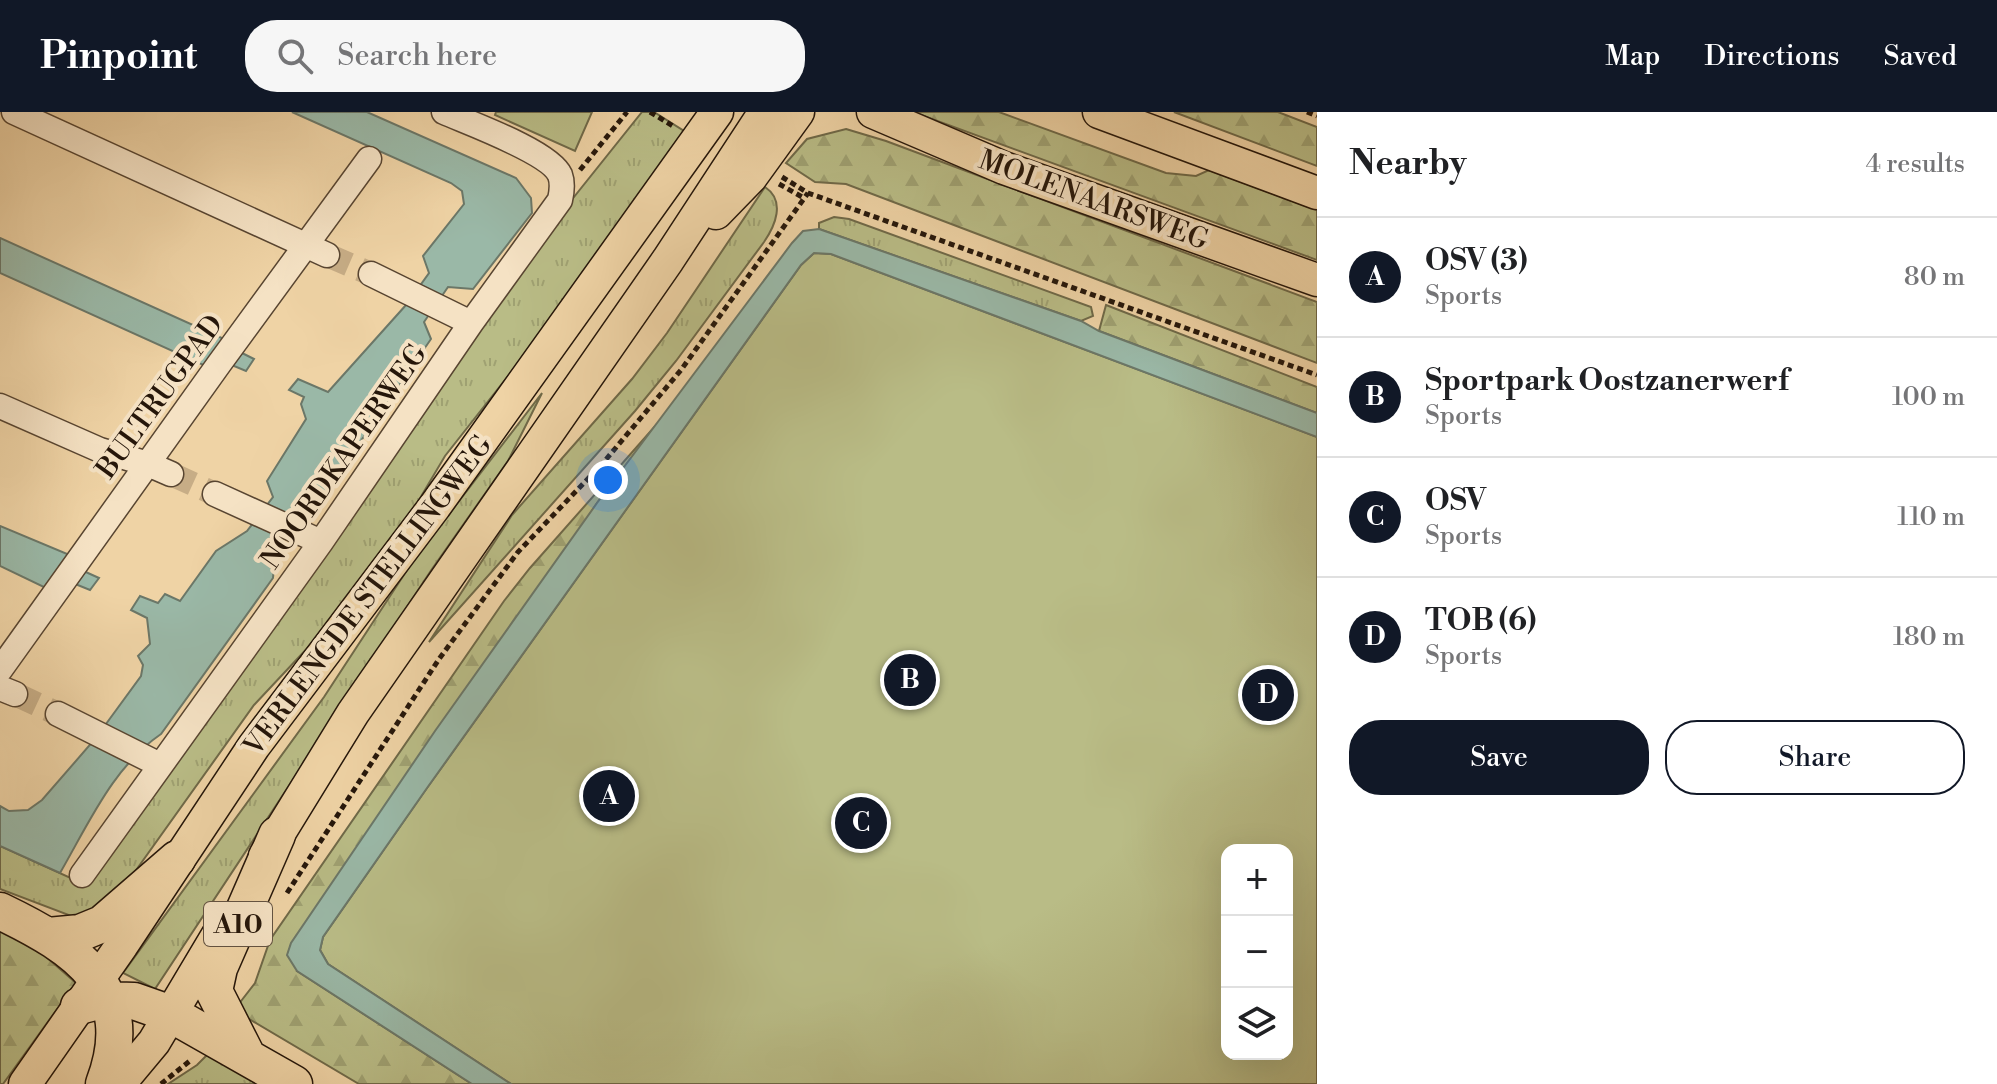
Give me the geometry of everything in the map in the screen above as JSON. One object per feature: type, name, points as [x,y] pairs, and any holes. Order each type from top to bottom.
[{"type":"highway","name":"A10","points":[[247,1056],[214,991],[219,968],[277,835]]},
{"type":"highway","points":[[48,936],[80,933],[102,924],[177,859]]},
{"type":"highway","points":[[0,911],[48,936],[95,995],[116,1030],[114,1052],[104,1084]]},
{"type":"highway","points":[[95,995],[134,1001],[171,1014],[294,1084]]},
{"type":"main road","name":"VERLENGDE STELLINGWEG","points":[[25,1084],[95,995],[177,859],[254,746],[435,506],[717,112]]},
{"type":"main road","name":"VERLENGDE STELLINGWEG","points":[[119,1084],[154,1042],[353,713],[668,260],[765,112]]},
{"type":"main road","points":[[668,260],[751,177],[798,112]]},
{"type":"main road","name":"MOLENAARSWEG","points":[[873,112],[1004,168],[1317,280]]},
{"type":"main road","points":[[1099,112],[1317,193]]},
{"type":"street","points":[[14,112],[317,251]]},
{"type":"street","points":[[444,112],[542,156],[560,175]]},
{"type":"street","name":"BULTRUGPAD","points":[[0,670],[234,343],[317,251],[369,159]]},
{"type":"street","name":"NOORDKAPERWEG","points":[[82,875],[152,761],[321,542],[460,318],[555,210],[562,187],[560,175]]},
{"type":"street","points":[[371,274],[460,318]]},
{"type":"street","points":[[0,406],[100,450],[171,474]]},
{"type":"street","points":[[215,494],[321,542]]},
{"type":"street","points":[[58,714],[152,761]]},
{"type":"path","points":[[560,175],[586,167],[627,112]]},
{"type":"path","points":[[650,112],[682,131]]},
{"type":"path","points":[[1307,112],[1317,116]]},
{"type":"path","points":[[772,171],[806,195]]},
{"type":"path","points":[[767,178],[806,195],[1317,375]]},
{"type":"path","points":[[284,899],[439,659],[509,564],[603,463],[681,370],[806,195]]},
{"type":"path","points":[[161,1084],[204,1047],[210,1037]]},
{"type":"green space","points":[[496,112],[592,112],[575,151],[495,115]]},
{"type":"green space","points":[[642,112],[654,112],[684,131],[666,176],[445,456],[416,505],[314,641],[254,705],[114,901],[79,919],[0,889],[0,846],[86,885],[337,535],[562,212]]},
{"type":"green space","points":[[913,112],[999,112],[1166,173],[1196,176],[1209,170],[1317,210],[1317,260]]},
{"type":"green space","points":[[1174,112],[1278,112],[1317,127],[1317,166]]},
{"type":"green space","points":[[846,129],[886,141],[1317,302],[1317,363],[846,184],[815,182],[786,163],[807,139]]},
{"type":"green space","points":[[765,187],[777,206],[775,221],[764,242],[635,411],[429,642],[512,515],[632,379],[667,333]]},
{"type":"green space","points":[[834,217],[849,219],[1091,307],[1093,316],[1081,321],[819,229],[819,223]]},
{"type":"green space","points":[[814,253],[831,254],[1317,437],[1317,1084],[511,1084],[328,964],[320,950],[323,937],[801,265]]},
{"type":"green space","points":[[1106,305],[1317,387],[1317,413],[1099,331]]},
{"type":"green space","points":[[542,393],[508,461],[432,569],[155,989],[123,973],[324,697],[413,561]]},
{"type":"green space","points":[[657,424],[597,503],[297,971],[472,1084],[359,1084],[244,1016],[238,1005],[255,983],[270,940],[504,601]]},
{"type":"green space","points":[[0,931],[28,941],[76,983],[3,1084],[0,1084]]},
{"type":"green space","points":[[212,1050],[272,1084],[168,1084],[197,1065]]},
{"type":"shaded area","points":[[292,112],[367,112],[516,178],[531,198],[532,213],[473,289],[448,287],[424,322],[431,339],[325,493],[298,505],[268,541],[275,556],[273,578],[161,734],[144,747],[116,779],[60,873],[0,846],[0,806],[9,811],[28,810],[42,800],[95,739],[141,676],[143,665],[138,656],[150,644],[147,618],[131,610],[140,596],[158,603],[165,594],[180,601],[216,551],[247,531],[273,497],[267,481],[306,419],[301,404],[304,397],[289,390],[298,379],[328,392],[406,305],[429,273],[423,256],[464,204],[462,191],[451,183]]},
{"type":"shaded area","points":[[819,229],[1081,321],[1099,331],[1317,413],[1317,437],[831,254],[814,253],[801,265],[323,937],[320,950],[328,964],[511,1084],[472,1084],[297,971],[287,955],[291,943],[435,731],[597,503],[792,243],[803,231]]},
{"type":"shaded area","points":[[0,238],[224,339],[222,343],[254,359],[246,371],[215,358],[210,368],[0,273]]},
{"type":"shaded area","points":[[0,526],[72,556],[68,564],[99,578],[90,590],[58,577],[50,590],[0,566]]},
{"type":"tunnel","points":[[327,255],[371,274]]},
{"type":"tunnel","points":[[171,474],[215,494]]},
{"type":"tunnel","points":[[15,694],[58,714]]},
{"type":"place","name":"Sportpark Oostzanerwerf","points":[[910,680]]},
{"type":"place","name":"TOB (6)","points":[[1268,695]]},
{"type":"place","name":"OSV (3)","points":[[609,796]]},
{"type":"place","name":"OSV","points":[[861,823]]}]
